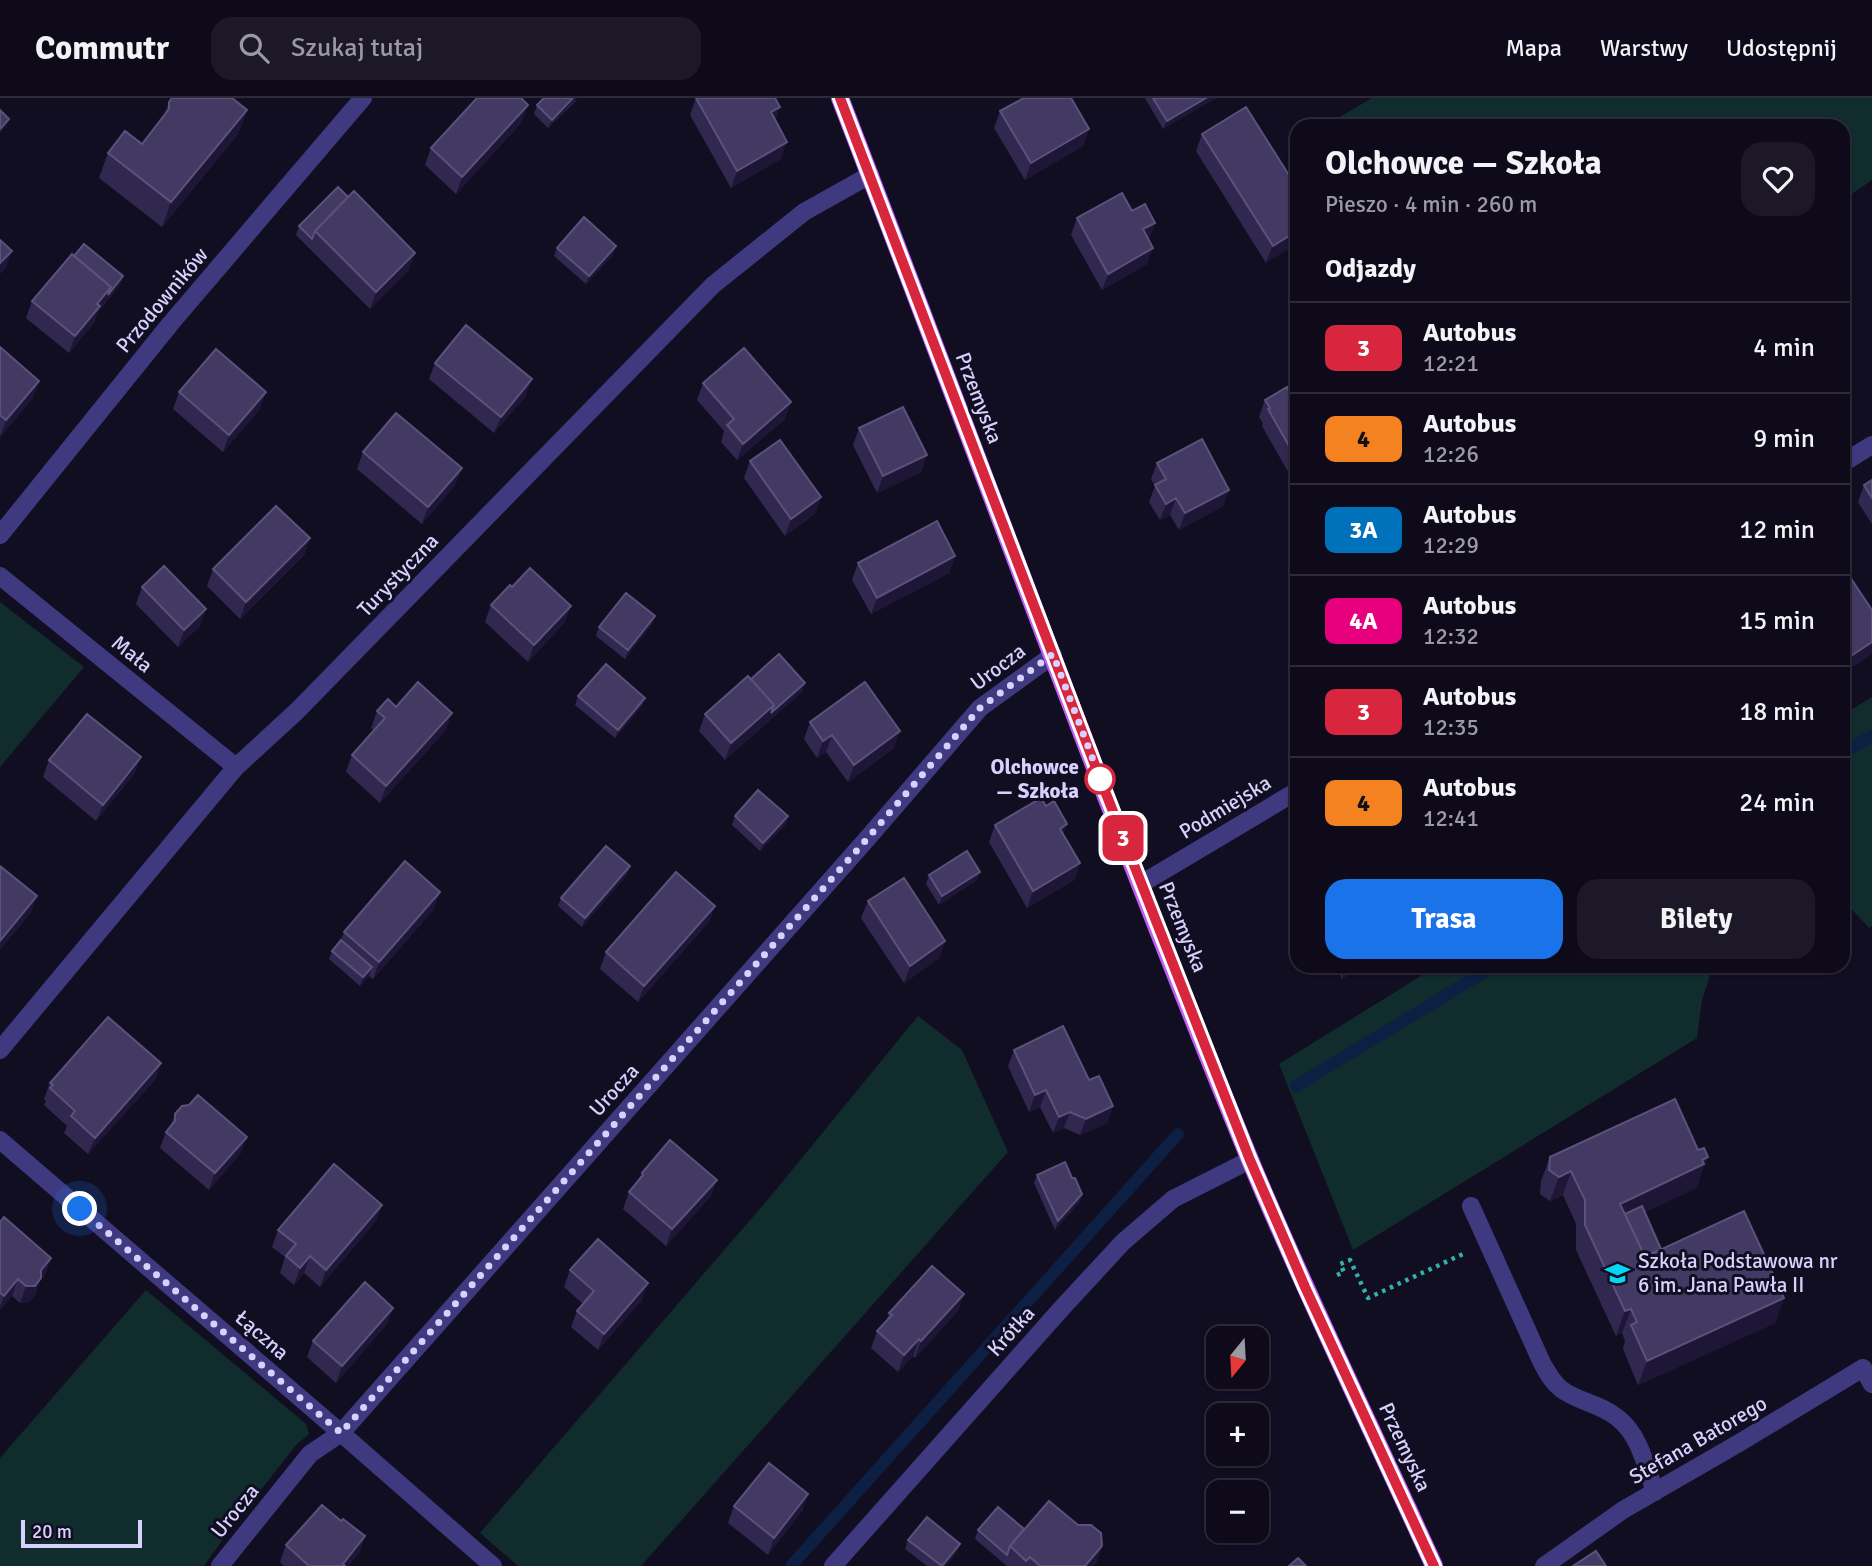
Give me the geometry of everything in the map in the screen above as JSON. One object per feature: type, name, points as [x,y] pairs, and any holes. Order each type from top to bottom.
[{"type":"main road","name":"Przemyska","points":[[843,99],[1141,884],[1250,1160],[1305,1287],[1434,1566]]},
{"type":"street","name":"Przodowników","points":[[0,535],[171,323],[363,98]]},
{"type":"street","name":"Turystyczna","points":[[0,1050],[236,767],[306,701],[713,285],[804,212],[870,175]]},
{"type":"street","points":[[1850,458],[1872,444]]},
{"type":"street","name":"Mała","points":[[0,576],[236,767]]},
{"type":"street","name":"Urocza","points":[[220,1566],[310,1454],[341,1433],[980,708],[1053,654]]},
{"type":"street","name":"Podmiejska","points":[[1141,884],[1290,795]]},
{"type":"street","name":"Łączna","points":[[0,1140],[493,1566]]},
{"type":"street","name":"Krótka","points":[[833,1566],[1123,1242],[1173,1199],[1250,1160]]},
{"type":"street","points":[[1471,1206],[1551,1378],[1561,1390],[1598,1405],[1620,1419],[1635,1438],[1655,1492]]},
{"type":"street","name":"Stefana Batorego","points":[[1544,1566],[1623,1510],[1863,1368],[1872,1384]]},
{"type":"path","points":[[1337,1275],[1344,1272],[1340,1264],[1350,1260],[1368,1298],[1488,1243]]},
{"type":"green space","points":[[1372,98],[1872,98],[1872,180],[1850,195],[1850,119],[1338,118]]},
{"type":"green space","points":[[0,602],[84,667],[0,767]]},
{"type":"green space","points":[[1872,697],[1872,926],[1869,928],[1850,908],[1850,711]]},
{"type":"green space","points":[[1426,973],[1711,973],[1702,1000],[1697,1038],[1353,1250],[1279,1064]]},
{"type":"green space","points":[[918,1016],[962,1050],[1008,1152],[641,1566],[518,1566],[480,1533],[770,1197]]},
{"type":"green space","points":[[146,1290],[306,1424],[309,1434],[296,1445],[204,1566],[0,1566],[0,1458]]},
{"type":"building","points":[[172,98],[232,98],[247,110],[171,202],[108,153],[125,131],[142,144],[169,109]]},
{"type":"building","points":[[477,98],[521,98],[528,105],[462,177],[431,148]]},
{"type":"building","points":[[544,98],[573,98],[552,120],[537,105]]},
{"type":"building","points":[[696,98],[775,98],[780,107],[771,112],[787,142],[737,171]]},
{"type":"building","points":[[1024,98],[1071,98],[1089,129],[1031,163],[1000,111]]},
{"type":"building","points":[[1153,98],[1206,98],[1167,121]]},
{"type":"building","points":[[1246,107],[1290,177],[1290,235],[1273,246],[1202,134]]},
{"type":"building","points":[[0,110],[9,119],[0,129]]},
{"type":"building","points":[[338,187],[348,197],[315,231],[312,239],[299,226]]},
{"type":"building","points":[[354,191],[415,253],[376,292],[315,231]]},
{"type":"building","points":[[1122,193],[1132,211],[1145,204],[1155,223],[1143,229],[1153,248],[1108,274],[1077,218]]},
{"type":"building","points":[[584,217],[616,246],[589,276],[557,248]]},
{"type":"building","points":[[0,240],[12,251],[0,263]]},
{"type":"building","points":[[84,244],[123,276],[108,295],[111,287],[74,256]]},
{"type":"building","points":[[72,254],[111,287],[97,304],[100,306],[75,336],[32,301]]},
{"type":"building","points":[[466,325],[532,379],[501,417],[435,363]]},
{"type":"building","points":[[0,347],[39,381],[6,420],[0,415]]},
{"type":"building","points":[[744,348],[791,402],[743,444],[727,425],[734,419],[703,383]]},
{"type":"building","points":[[216,349],[266,392],[229,435],[179,392]]},
{"type":"building","points":[[1287,387],[1290,394],[1290,448],[1268,409],[1270,408],[1265,400]]},
{"type":"building","points":[[903,407],[927,455],[883,476],[859,428]]},
{"type":"building","points":[[396,413],[462,468],[428,507],[363,452]]},
{"type":"building","points":[[1202,439],[1229,490],[1185,513],[1176,498],[1166,504],[1155,485],[1166,479],[1157,463]]},
{"type":"building","points":[[780,440],[821,497],[791,519],[750,461]]},
{"type":"building","points":[[1872,480],[1872,498],[1864,485]]},
{"type":"building","points":[[276,506],[310,538],[246,602],[213,569]]},
{"type":"building","points":[[937,521],[955,556],[877,598],[858,563]]},
{"type":"building","points":[[164,566],[206,609],[184,630],[142,587]]},
{"type":"building","points":[[530,568],[571,606],[534,645],[491,605]]},
{"type":"building","points":[[1850,577],[1872,610],[1872,642],[1850,656]]},
{"type":"building","points":[[626,593],[655,616],[628,650],[599,627]]},
{"type":"building","points":[[779,654],[805,683],[771,713],[774,705],[751,679]]},
{"type":"building","points":[[606,664],[645,698],[618,730],[578,696]]},
{"type":"building","points":[[748,676],[774,705],[731,743],[705,714]]},
{"type":"building","points":[[418,682],[452,713],[386,786],[352,755],[385,718],[377,711],[388,699],[396,707]]},
{"type":"building","points":[[865,682],[900,731],[854,765],[832,735],[823,741],[810,722]]},
{"type":"building","points":[[87,714],[141,757],[103,805],[49,760]]},
{"type":"building","points":[[758,790],[788,816],[763,843],[735,816]]},
{"type":"building","points":[[1041,798],[1046,806],[1054,801],[1067,824],[1060,829],[1080,863],[1033,891],[995,825]]},
{"type":"building","points":[[606,846],[630,866],[585,918],[561,898]]},
{"type":"building","points":[[967,851],[980,872],[942,896],[929,875]]},
{"type":"building","points":[[405,861],[440,892],[379,962],[344,932]]},
{"type":"building","points":[[0,866],[37,896],[0,941]]},
{"type":"building","points":[[676,872],[715,906],[644,986],[606,952]]},
{"type":"building","points":[[904,878],[945,941],[910,966],[868,901]]},
{"type":"building","points":[[341,940],[372,967],[363,977],[332,951]]},
{"type":"building","points":[[108,1017],[161,1063],[95,1138],[71,1116],[75,1111],[50,1088],[53,1085],[50,1083]]},
{"type":"building","points":[[1063,1026],[1089,1080],[1099,1076],[1113,1106],[1086,1119],[1070,1112],[1059,1117],[1046,1090],[1035,1095],[1014,1050]]},
{"type":"building","points":[[198,1095],[247,1137],[215,1173],[166,1132],[175,1121],[175,1114]]},
{"type":"building","points":[[1675,1099],[1698,1150],[1704,1148],[1708,1157],[1702,1160],[1704,1164],[1620,1204],[1645,1257],[1744,1211],[1784,1298],[1647,1361],[1631,1325],[1637,1322],[1631,1309],[1625,1311],[1585,1225],[1585,1200],[1571,1171],[1559,1177],[1549,1170],[1550,1157]]},
{"type":"building","points":[[670,1140],[717,1180],[672,1229],[629,1192]]},
{"type":"building","points":[[1065,1162],[1082,1194],[1058,1221],[1037,1175]]},
{"type":"building","points":[[334,1164],[382,1205],[326,1270],[310,1256],[300,1268],[286,1256],[296,1244],[278,1230]]},
{"type":"building","points":[[1642,1206],[1661,1249],[1645,1257],[1625,1214]]},
{"type":"building","points":[[4,1217],[51,1258],[41,1270],[41,1278],[35,1286],[26,1286],[18,1279],[4,1296],[0,1293],[0,1222]]},
{"type":"building","points":[[598,1239],[648,1283],[604,1334],[577,1311],[594,1291],[570,1270]]},
{"type":"building","points":[[932,1266],[964,1294],[921,1341],[919,1339],[904,1355],[877,1331],[892,1315],[889,1313]]},
{"type":"building","points":[[365,1282],[393,1308],[342,1366],[313,1341]]},
{"type":"building","points":[[769,1463],[808,1494],[774,1538],[734,1506]]},
{"type":"building","points":[[1049,1501],[1078,1525],[1091,1525],[1101,1533],[1102,1546],[1085,1566],[1040,1566],[1030,1557],[1026,1561],[1010,1546]]},
{"type":"building","points":[[322,1505],[365,1536],[343,1564],[345,1566],[309,1566],[286,1545]]},
{"type":"building","points":[[998,1507],[1024,1529],[1010,1546],[1007,1555],[978,1530]]},
{"type":"building","points":[[927,1517],[960,1544],[942,1566],[908,1540]]},
{"type":"building","points":[[1596,1551],[1606,1566],[1573,1566]]},
{"type":"building","points":[[1298,1558],[1306,1566],[1289,1566]]},
{"type":"waterway","points":[[1850,749],[1872,736]]},
{"type":"waterway","points":[[1296,1086],[1482,973]]},
{"type":"waterway","points":[[791,1566],[1178,1134]]},
{"type":"bus line","name":"3","points":[[840,98],[1103,786],[1250,1160],[1305,1287],[1434,1566]]},
{"type":"place","name":"Olchowce — Szkoła","points":[[1100,779]]},
{"type":"place","name":"Szkoła Podstawowa nr 6 im. Jana Pawła II","points":[[1618,1273]]},
{"type":"route","points":[[80,1209],[341,1433],[980,708],[1053,654],[1103,786],[1100,779]]}]
